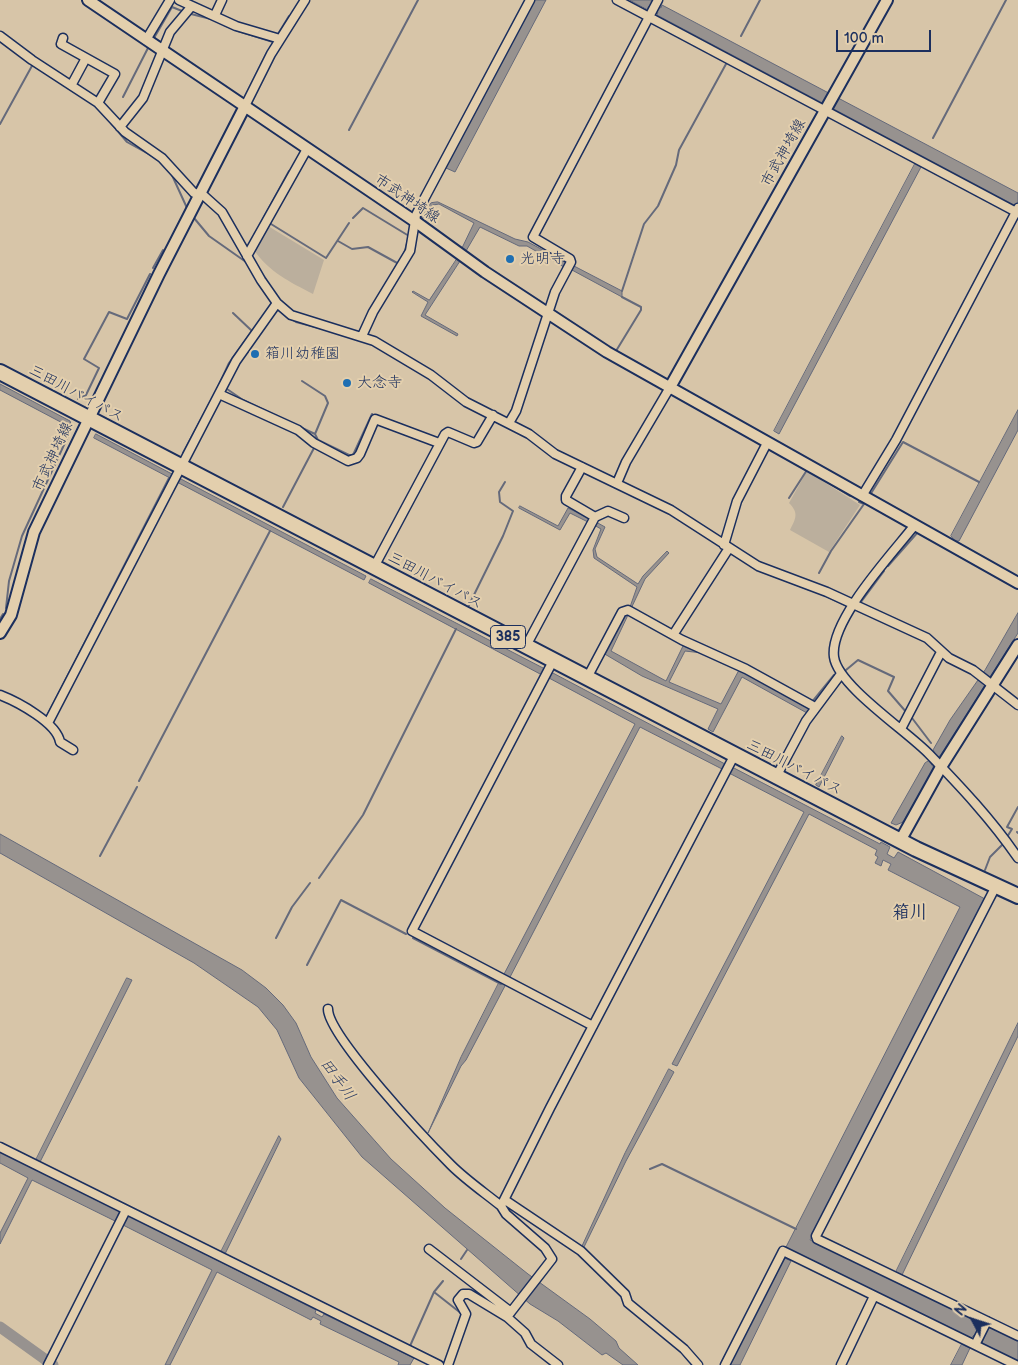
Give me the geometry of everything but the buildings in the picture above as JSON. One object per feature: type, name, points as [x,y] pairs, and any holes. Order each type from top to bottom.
[{"type":"highway","name":"三田川バイパス","points":[[0,372],[734,756],[900,841],[1018,896]]},
{"type":"main road","points":[[88,0],[245,106]]},
{"type":"main road","name":"市武神埼線","points":[[0,633],[11,615],[34,532],[159,274],[202,194],[245,106],[416,222],[485,272],[549,312],[607,352],[669,388],[887,0]]},
{"type":"main road","points":[[669,388],[1018,583]]},
{"type":"main road","points":[[900,841],[941,767],[1018,645]]},
{"type":"street","points":[[146,40],[170,0]]},
{"type":"street","points":[[179,0],[236,26],[280,39]]},
{"type":"street","points":[[215,15],[222,0]]},
{"type":"street","points":[[245,106],[280,39],[305,0]]},
{"type":"street","points":[[362,336],[373,312],[410,251],[422,203],[530,0]]},
{"type":"street","points":[[617,0],[1017,211],[896,440],[862,496]]},
{"type":"street","points":[[509,423],[516,411],[549,312],[570,259],[534,237],[656,5]]},
{"type":"street","points":[[120,127],[143,98],[162,50],[176,22],[191,7]]},
{"type":"street","points":[[0,36],[48,71],[72,84],[98,103],[133,139],[162,158],[194,193],[202,194],[222,212],[275,305],[291,315],[308,322],[362,336],[431,375],[466,402],[528,434],[555,454],[581,469],[617,482],[694,523],[726,548],[758,566],[827,592],[926,638],[941,652],[979,675],[1018,705]]},
{"type":"street","points":[[63,38],[61,44],[115,74]]},
{"type":"street","points":[[72,84],[86,58]]},
{"type":"street","points":[[98,103],[120,67]]},
{"type":"street","points":[[247,256],[307,149]]},
{"type":"street","points":[[48,723],[236,361],[275,305]]},
{"type":"street","points":[[617,482],[626,462],[669,388]]},
{"type":"street","points":[[219,394],[298,430],[314,443],[348,460],[357,458],[360,454],[375,419],[439,443]]},
{"type":"street","points":[[374,567],[439,443],[448,432],[474,443],[478,442],[492,417]]},
{"type":"street","points":[[673,635],[726,548],[737,501],[767,443]]},
{"type":"street","points":[[581,469],[566,496],[566,500],[595,517]]},
{"type":"street","points":[[526,646],[595,517],[608,511],[624,518]]},
{"type":"street","points":[[914,526],[852,604],[835,645],[834,656],[841,674],[941,767],[982,812],[1018,858]]},
{"type":"street","points":[[587,678],[622,612],[630,611],[673,635],[746,669],[815,707]]},
{"type":"street","points":[[901,729],[941,652]]},
{"type":"street","points":[[553,661],[412,931],[593,1026]]},
{"type":"street","points":[[776,777],[815,707],[841,674]]},
{"type":"street","points":[[0,695],[48,723],[59,733],[60,742],[73,750]]},
{"type":"street","points":[[511,1312],[552,1259],[548,1252],[506,1214],[503,1203],[734,756]]},
{"type":"street","points":[[996,886],[816,1236],[817,1239],[985,1324],[1018,1336]]},
{"type":"street","points":[[328,1009],[328,1015],[334,1027],[355,1056],[452,1166],[503,1203],[580,1251],[625,1294],[628,1303],[684,1349],[698,1365]]},
{"type":"street","points":[[0,1147],[123,1215],[438,1365]]},
{"type":"street","points":[[48,1365],[123,1215]]},
{"type":"street","points":[[429,1249],[511,1312],[531,1344],[558,1365]]},
{"type":"street","points":[[725,1365],[783,1251],[874,1296],[977,1342],[1016,1365]]},
{"type":"street","points":[[448,1365],[466,1314],[458,1300],[460,1295],[469,1294],[511,1312]]},
{"type":"street","points":[[840,1365],[874,1296]]},
{"type":"street","points":[[977,1342],[985,1324]]},
{"type":"shaded area","points":[[535,0],[546,0],[455,172],[446,168]]},
{"type":"shaded area","points":[[630,0],[652,0],[651,2],[661,8],[662,5],[1018,193],[1018,207],[657,15],[658,12],[649,6],[647,9]]},
{"type":"shaded area","points":[[915,164],[921,167],[779,434],[774,431]]},
{"type":"shaded area","points":[[438,202],[515,239],[528,242],[565,262],[566,265],[564,267],[527,246],[519,246],[480,227],[466,251],[462,248],[474,223],[439,204],[433,205],[422,219],[421,217],[431,203]]},
{"type":"shaded area","points":[[268,226],[324,260],[313,294],[288,281],[273,270],[254,250]]},
{"type":"shaded area","points":[[457,259],[460,261],[425,315],[458,334],[457,336],[421,316],[428,302],[412,292],[429,300]]},
{"type":"shaded area","points":[[574,266],[622,291],[622,297],[572,270]]},
{"type":"shaded area","points":[[0,384],[70,421],[72,428],[0,390]]},
{"type":"shaded area","points":[[1018,410],[1018,430],[959,541],[955,541],[951,536]]},
{"type":"shaded area","points":[[96,434],[172,474],[170,478],[94,438]]},
{"type":"shaded area","points":[[807,471],[860,505],[829,552],[790,530],[796,516],[789,503]]},
{"type":"shaded area","points":[[179,478],[366,576],[364,580],[177,482]]},
{"type":"shaded area","points":[[520,506],[558,526],[568,508],[590,519],[588,522],[570,513],[560,530],[519,508]]},
{"type":"shaded area","points":[[596,522],[605,527],[595,549],[597,557],[638,584],[643,576],[667,551],[669,553],[645,579],[611,651],[666,681],[683,646],[702,653],[685,651],[669,682],[721,704],[739,670],[809,709],[807,713],[742,677],[713,732],[708,729],[718,709],[642,676],[603,653],[630,607],[637,587],[594,558],[593,550],[601,529],[594,525]]},
{"type":"shaded area","points":[[371,579],[545,669],[542,675],[369,583]]},
{"type":"shaded area","points":[[1018,613],[1018,633],[940,756],[937,757],[933,750],[950,720],[985,670]]},
{"type":"shaded area","points":[[551,672],[725,764],[722,769],[640,727],[509,979],[503,976],[635,724],[549,678]]},
{"type":"shaded area","points":[[842,736],[844,738],[819,787],[816,785]]},
{"type":"shaded area","points":[[929,761],[934,768],[903,822],[896,825],[891,823],[925,763]]},
{"type":"shaded area","points":[[732,767],[880,844],[881,842],[890,847],[887,854],[894,858],[898,852],[985,899],[810,1240],[979,1321],[979,1327],[986,1330],[989,1327],[1018,1341],[1018,1362],[982,1345],[983,1339],[974,1335],[970,1339],[785,1249],[960,907],[888,870],[891,864],[883,860],[881,866],[875,863],[878,857],[875,855],[877,850],[809,814],[677,1066],[672,1064],[804,812],[729,773]]},
{"type":"shaded area","points":[[0,834],[242,970],[266,988],[283,1005],[296,1023],[311,1057],[337,1098],[391,1159],[445,1208],[528,1274],[590,1319],[616,1341],[619,1348],[638,1365],[623,1365],[606,1353],[602,1355],[558,1321],[530,1304],[362,1157],[299,1078],[277,1030],[258,1007],[194,963],[0,853]]},
{"type":"shaded area","points":[[127,978],[132,980],[40,1162],[36,1160]]},
{"type":"shaded area","points":[[500,981],[506,984],[461,1066],[428,1133],[461,1057]]},
{"type":"shaded area","points":[[1018,1023],[1018,1036],[902,1275],[896,1272]]},
{"type":"shaded area","points":[[669,1069],[674,1072],[626,1161],[584,1247],[582,1246],[625,1153]]},
{"type":"shaded area","points":[[279,1136],[281,1139],[225,1254],[221,1252]]},
{"type":"shaded area","points":[[0,1151],[120,1211],[118,1215],[126,1218],[128,1215],[316,1310],[315,1313],[322,1317],[324,1314],[414,1358],[410,1365],[398,1365],[399,1362],[320,1324],[321,1321],[313,1317],[311,1320],[217,1272],[170,1365],[165,1365],[212,1270],[123,1225],[124,1222],[117,1218],[115,1221],[32,1180],[0,1244],[0,1233],[28,1178],[0,1163]]},
{"type":"shaded area","points":[[782,1257],[791,1261],[740,1365],[729,1365]]},
{"type":"shaded area","points":[[962,1344],[970,1348],[962,1365],[951,1365]]},
{"type":"waterway","points":[[349,130],[418,0]]},
{"type":"waterway","points":[[741,36],[760,0]]},
{"type":"waterway","points":[[933,138],[1006,0]]},
{"type":"waterway","points":[[154,38],[172,7],[182,11]]},
{"type":"waterway","points":[[191,14],[215,20]]},
{"type":"waterway","points":[[278,34],[289,16]]},
{"type":"waterway","points":[[224,25],[273,42]]},
{"type":"waterway","points":[[123,97],[149,46]]},
{"type":"waterway","points":[[0,124],[33,64]]},
{"type":"waterway","points":[[622,291],[644,224],[658,206],[676,165],[679,150],[726,64]]},
{"type":"waterway","points":[[42,71],[65,86]]},
{"type":"waterway","points":[[111,123],[127,142],[154,157]]},
{"type":"waterway","points":[[263,219],[289,171]]},
{"type":"waterway","points":[[171,173],[187,208]]},
{"type":"waterway","points":[[353,218],[363,208],[410,235]]},
{"type":"waterway","points":[[194,218],[209,236],[246,262],[250,267]]},
{"type":"waterway","points":[[271,224],[326,258],[349,223]]},
{"type":"waterway","points":[[404,254],[409,236]]},
{"type":"waterway","points":[[338,241],[352,249],[368,247],[399,264]]},
{"type":"waterway","points":[[153,268],[163,250]]},
{"type":"waterway","points":[[78,399],[86,395],[99,368],[84,359],[109,312],[127,319],[150,274]]},
{"type":"waterway","points":[[616,351],[641,310],[641,307],[622,297]]},
{"type":"waterway","points":[[277,309],[296,322],[327,330]]},
{"type":"waterway","points":[[217,389],[229,363],[252,331],[233,313]]},
{"type":"waterway","points":[[382,350],[421,373]]},
{"type":"waterway","points":[[302,381],[325,396],[328,403],[315,434]]},
{"type":"waterway","points":[[227,389],[243,400],[295,425]]},
{"type":"waterway","points":[[183,453],[214,395]]},
{"type":"waterway","points":[[300,427],[315,434],[318,440],[349,455],[353,455],[372,414]]},
{"type":"waterway","points":[[6,608],[9,581],[22,536],[69,434],[70,427]]},
{"type":"waterway","points":[[415,438],[431,444]]},
{"type":"waterway","points":[[870,495],[903,442],[979,482]]},
{"type":"waterway","points":[[283,507],[314,448]]},
{"type":"waterway","points":[[789,498],[807,470]]},
{"type":"waterway","points":[[811,472],[850,496]]},
{"type":"waterway","points":[[47,716],[169,478]]},
{"type":"waterway","points":[[469,605],[503,536],[513,511],[500,502],[499,492],[505,482]]},
{"type":"waterway","points":[[819,573],[831,551],[864,504],[859,502]]},
{"type":"waterway","points":[[139,781],[270,531]]},
{"type":"waterway","points":[[888,566],[918,532]]},
{"type":"waterway","points":[[961,557],[1018,589]]},
{"type":"waterway","points":[[861,602],[884,571]]},
{"type":"waterway","points":[[766,573],[810,590]]},
{"type":"waterway","points":[[822,594],[847,606]]},
{"type":"waterway","points":[[0,619],[3,614]]},
{"type":"waterway","points":[[319,878],[363,815],[456,629]]},
{"type":"waterway","points":[[846,670],[858,660],[894,677],[888,691],[907,713]]},
{"type":"waterway","points":[[812,702],[834,675]]},
{"type":"waterway","points":[[912,718],[931,743]]},
{"type":"waterway","points":[[100,856],[137,787]]},
{"type":"waterway","points":[[1007,837],[1012,829],[1007,827],[1018,807]]},
{"type":"waterway","points":[[985,870],[990,857],[1004,843]]},
{"type":"waterway","points":[[276,938],[292,907],[310,883]]},
{"type":"waterway","points":[[307,965],[341,900],[406,934]]},
{"type":"waterway","points":[[413,938],[501,984]]},
{"type":"waterway","points":[[650,1169],[662,1164],[796,1229]]},
{"type":"waterway","points":[[461,1259],[467,1250]]},
{"type":"waterway","points":[[410,1346],[434,1292],[443,1281]]},
{"type":"waterway","points":[[434,1292],[462,1314]]},
{"type":"waterway","points":[[0,1327],[53,1365]]},
{"type":"place","name":"光明寺","points":[[510,259]]},
{"type":"place","name":"箱川幼稚園","points":[[255,354]]},
{"type":"place","name":"大念寺","points":[[347,383]]},
{"type":"district","name":"箱川","points":[[910,913]]},
{"type":"water label","name":"田手川","points":[[337,1080]]}]
